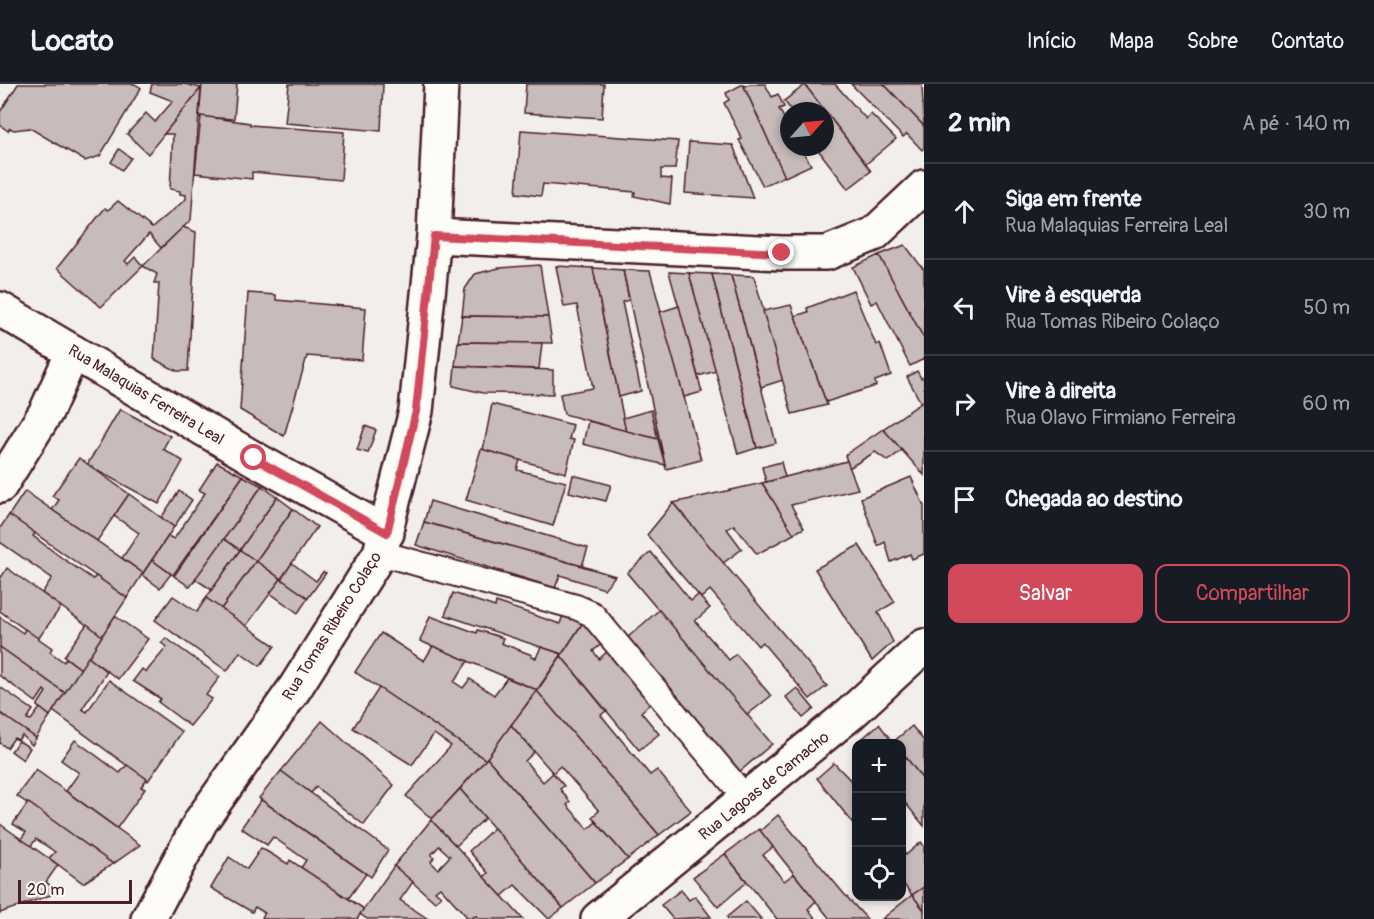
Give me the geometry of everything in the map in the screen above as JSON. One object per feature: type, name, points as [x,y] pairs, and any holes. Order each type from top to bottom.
[{"type":"street","name":"Rua Tomas Ribeiro Colaço","points":[[142,916],[201,820],[301,679],[383,543],[416,411],[434,236],[441,84]]},
{"type":"street","points":[[434,236],[782,253],[827,253],[874,234],[924,187]]},
{"type":"street","name":"Rua Malaquias Ferreira Leal","points":[[0,309],[383,543]]},
{"type":"street","points":[[0,486],[46,412],[73,352]]},
{"type":"street","points":[[383,543],[592,614],[747,800]]},
{"type":"street","name":"Rua Lagoas de Camacho","points":[[598,919],[850,714],[924,646]]},
{"type":"building","points":[[18,84],[135,84],[141,88],[100,156],[85,161],[30,128],[14,130],[10,128],[8,131],[0,125],[0,112]]},
{"type":"building","points":[[152,84],[185,84],[201,88],[148,154],[127,134],[146,113],[155,122],[173,101],[150,92]]},
{"type":"building","points":[[202,84],[237,84],[234,119],[199,117]]},
{"type":"building","points":[[289,84],[383,84],[381,131],[285,123]]},
{"type":"building","points":[[526,84],[604,84],[602,118],[524,113]]},
{"type":"building","points":[[743,84],[785,176],[763,186],[739,140],[742,139],[724,103],[729,100],[726,93]]},
{"type":"building","points":[[765,84],[772,97],[778,94],[782,102],[779,109],[780,156],[806,156],[811,165],[785,177],[744,86]]},
{"type":"building","points":[[804,84],[835,84],[866,119],[871,114],[896,139],[866,164],[834,123],[834,102],[818,102]]},
{"type":"building","points":[[851,84],[884,84],[924,126],[924,148],[922,150],[907,134],[903,137]]},
{"type":"building","points":[[884,84],[922,84],[924,126]]},
{"type":"building","points":[[805,85],[818,102],[785,102]]},
{"type":"building","points":[[201,88],[191,220],[161,248],[149,234],[125,261],[128,264],[135,257],[143,266],[101,307],[57,268],[105,208],[108,210],[118,201],[152,228],[186,199],[186,195],[180,194],[180,191],[170,189],[173,134],[164,134]]},
{"type":"building","points":[[201,116],[250,123],[250,125],[344,132],[341,180],[252,172],[252,179],[195,173]]},
{"type":"building","points":[[834,123],[871,171],[848,189],[823,156],[834,156]]},
{"type":"building","points":[[521,130],[678,141],[675,169],[661,169],[661,178],[672,179],[670,204],[634,196],[635,192],[543,184],[541,196],[516,193]]},
{"type":"building","points":[[689,142],[733,145],[753,198],[685,193]]},
{"type":"building","points":[[119,149],[131,158],[122,170],[111,162]]},
{"type":"building","points":[[183,227],[196,232],[188,371],[177,371],[154,359],[159,283],[154,283],[157,274],[143,266]]},
{"type":"building","points":[[905,245],[924,270],[924,339],[879,255]]},
{"type":"building","points":[[879,255],[924,339],[924,359],[910,366],[877,301],[871,304],[853,267]]},
{"type":"building","points":[[540,265],[548,317],[462,316],[465,289],[475,274],[499,268]]},
{"type":"building","points":[[556,266],[593,268],[626,431],[564,414],[560,394],[593,388],[577,305],[564,307]]},
{"type":"building","points":[[593,268],[623,270],[629,300],[622,302],[641,391],[619,397]]},
{"type":"building","points":[[623,270],[650,271],[701,460],[666,469]]},
{"type":"building","points":[[669,272],[689,273],[716,371],[698,376]]},
{"type":"building","points":[[689,273],[712,274],[757,448],[738,454]]},
{"type":"building","points":[[712,274],[731,275],[776,443],[757,448]]},
{"type":"building","points":[[731,275],[754,276],[783,380],[761,387]]},
{"type":"building","points":[[853,290],[876,345],[880,343],[891,375],[875,381],[876,386],[826,402],[795,316],[808,312],[807,308]]},
{"type":"building","points":[[248,293],[276,295],[276,300],[366,308],[362,360],[307,356],[284,436],[240,410]]},
{"type":"building","points":[[791,305],[827,405],[792,414],[763,311]]},
{"type":"building","points":[[679,306],[702,392],[684,397],[660,312]]},
{"type":"building","points":[[462,316],[548,317],[552,343],[458,342]]},
{"type":"building","points":[[458,342],[542,343],[539,369],[455,366]]},
{"type":"building","points":[[455,366],[553,370],[553,394],[483,393],[453,386]]},
{"type":"building","points":[[917,371],[921,378],[924,377],[924,401],[921,403],[907,377]]},
{"type":"building","points":[[924,401],[924,475],[883,429]]},
{"type":"building","points":[[492,404],[573,425],[569,439],[574,440],[566,473],[483,450]]},
{"type":"building","points":[[120,409],[170,436],[163,449],[183,461],[159,504],[87,465]]},
{"type":"building","points":[[651,410],[658,439],[626,431],[623,418]]},
{"type":"building","points":[[588,421],[658,439],[665,465],[583,444]]},
{"type":"building","points":[[365,426],[376,430],[368,453],[357,450]]},
{"type":"building","points":[[883,429],[902,450],[888,461],[875,452],[849,468],[845,455]]},
{"type":"building","points":[[481,449],[520,460],[517,470],[566,482],[553,526],[466,500]]},
{"type":"building","points":[[79,458],[129,494],[97,541],[52,510],[59,500],[52,496]]},
{"type":"building","points":[[847,461],[858,489],[791,505],[804,528],[793,534],[762,483]]},
{"type":"building","points":[[217,462],[243,476],[173,575],[152,560],[168,536],[174,539],[205,493],[199,490]]},
{"type":"building","points":[[781,462],[785,477],[766,482],[762,467]]},
{"type":"building","points":[[573,475],[611,485],[606,501],[569,492]]},
{"type":"building","points":[[243,476],[262,486],[190,587],[174,576]]},
{"type":"building","points":[[911,477],[924,506],[924,554],[912,559],[910,554],[891,562],[885,542],[878,546],[861,498]]},
{"type":"building","points":[[762,483],[794,534],[757,554],[734,525],[727,529],[742,549],[723,563],[673,503]]},
{"type":"building","points":[[262,486],[277,497],[240,550],[224,539]]},
{"type":"building","points":[[25,491],[143,573],[127,598],[9,515]]},
{"type":"building","points":[[179,491],[192,500],[174,527],[161,518]]},
{"type":"building","points":[[129,494],[174,527],[143,573],[122,558],[139,533],[114,516]]},
{"type":"building","points":[[277,497],[293,509],[256,561],[240,550]]},
{"type":"building","points":[[430,501],[588,548],[582,566],[424,522]]},
{"type":"building","points":[[673,503],[827,686],[810,699],[762,642],[758,646],[710,590],[701,598],[647,535]]},
{"type":"building","points":[[293,509],[317,527],[281,579],[256,561]]},
{"type":"building","points":[[9,515],[35,533],[33,536],[62,558],[93,579],[96,576],[127,598],[102,636],[42,593],[52,578],[0,542],[0,528]]},
{"type":"building","points":[[424,522],[615,576],[604,589],[560,575],[555,588],[416,545]]},
{"type":"building","points":[[224,539],[240,550],[212,590],[195,579]]},
{"type":"building","points":[[859,545],[895,602],[878,612],[893,642],[872,661],[815,569]]},
{"type":"building","points":[[240,550],[256,561],[221,609],[206,598]]},
{"type":"building","points":[[651,552],[691,601],[698,595],[710,608],[695,621],[729,660],[736,654],[771,696],[747,715],[627,573]]},
{"type":"building","points":[[152,560],[171,574],[160,588],[142,575]]},
{"type":"building","points":[[256,561],[281,579],[246,626],[221,609]]},
{"type":"building","points":[[292,563],[316,581],[323,572],[326,573],[308,598],[281,579]]},
{"type":"building","points":[[7,568],[61,607],[38,639],[0,611],[0,579]]},
{"type":"building","points":[[281,579],[308,598],[298,613],[270,593]]},
{"type":"building","points":[[453,593],[495,607],[496,602],[560,624],[563,615],[584,621],[562,654],[445,615]]},
{"type":"building","points":[[173,596],[197,612],[206,598],[275,646],[260,666],[240,652],[227,671],[155,620]]},
{"type":"building","points":[[659,610],[772,744],[738,773],[627,638]]},
{"type":"building","points":[[115,616],[148,639],[118,679],[88,657]]},
{"type":"building","points":[[430,616],[477,633],[478,630],[503,638],[501,643],[532,655],[531,657],[536,658],[541,647],[562,654],[537,690],[420,641]]},
{"type":"building","points":[[0,617],[23,633],[25,629],[52,648],[50,652],[64,662],[66,658],[81,669],[65,693],[0,647]]},
{"type":"building","points":[[584,621],[603,643],[593,651],[599,659],[609,650],[652,702],[641,712],[659,734],[639,750],[561,656]]},
{"type":"building","points":[[87,624],[102,636],[81,669],[64,656]]},
{"type":"building","points":[[381,633],[424,661],[433,646],[468,661],[454,682],[463,688],[470,679],[494,695],[507,678],[537,690],[486,760],[355,672]]},
{"type":"building","points":[[166,638],[220,677],[206,695],[212,699],[190,726],[158,702],[161,699],[133,681],[142,669],[146,672],[167,647],[161,643]]},
{"type":"building","points":[[0,647],[65,693],[50,716],[37,706],[46,692],[44,690],[36,702],[0,676]]},
{"type":"building","points":[[561,656],[606,711],[601,715],[650,775],[657,770],[691,811],[659,835],[537,691]]},
{"type":"building","points":[[88,657],[107,672],[82,709],[87,712],[109,680],[182,732],[148,781],[53,711]]},
{"type":"building","points":[[0,687],[33,710],[27,719],[31,720],[40,708],[50,716],[36,738],[0,713]]},
{"type":"building","points":[[379,688],[486,760],[432,819],[406,796],[451,746],[434,734],[412,765],[353,728]]},
{"type":"building","points":[[797,688],[814,709],[803,718],[786,697]]},
{"type":"building","points":[[537,691],[659,835],[628,859],[592,817],[599,811],[560,766],[553,773],[511,725]]},
{"type":"building","points":[[0,713],[36,738],[32,745],[22,735],[18,740],[14,738],[7,748],[0,743]]},
{"type":"building","points":[[322,721],[394,785],[364,825],[316,787],[311,793],[281,771]]},
{"type":"building","points":[[879,724],[890,739],[862,739]]},
{"type":"building","points":[[511,725],[534,752],[525,761],[543,782],[553,773],[564,786],[560,789],[570,802],[567,805],[588,829],[596,822],[628,859],[595,883],[487,758]]},
{"type":"building","points":[[912,726],[924,741],[924,781],[906,757],[906,739],[897,739]]},
{"type":"building","points":[[75,740],[120,773],[127,765],[147,779],[141,787],[145,789],[117,828],[66,791],[79,773],[61,760]]},
{"type":"building","points":[[19,741],[30,748],[23,760],[11,751]]},
{"type":"building","points":[[906,757],[924,781],[924,826],[906,804]]},
{"type":"building","points":[[487,758],[595,883],[563,908],[460,789]]},
{"type":"building","points":[[834,763],[852,782],[852,822],[817,778]]},
{"type":"building","points":[[36,769],[140,845],[113,864],[17,796]]},
{"type":"building","points":[[281,771],[388,850],[371,877],[259,798]]},
{"type":"building","points":[[460,789],[485,818],[456,846],[431,820]]},
{"type":"building","points":[[261,800],[366,874],[348,899],[301,868],[306,860],[273,837],[267,845],[241,828]]},
{"type":"building","points":[[28,803],[113,864],[83,883],[49,858],[55,852],[36,839],[31,846],[21,839],[26,832],[13,824]]},
{"type":"building","points":[[778,815],[867,919],[830,919],[760,831]]},
{"type":"building","points":[[431,820],[523,919],[479,919],[476,916],[469,919],[440,887],[435,891],[441,896],[435,902],[394,866]],"holes":[[[439,846],[450,856],[438,869],[431,862],[434,857],[431,855]]]},
{"type":"building","points":[[0,824],[58,865],[46,882],[59,892],[0,913]]},
{"type":"building","points":[[494,828],[563,908],[549,919],[515,885],[502,896],[484,877],[488,873],[469,851]]},
{"type":"building","points":[[759,829],[773,847],[763,855],[784,881],[794,874],[816,901],[808,909],[816,919],[777,919],[725,854]]},
{"type":"building","points":[[921,842],[924,846],[924,887],[912,895],[906,887],[906,855]]},
{"type":"building","points":[[261,848],[288,864],[290,860],[364,909],[357,919],[265,919],[262,917],[265,913],[255,907],[252,912],[211,888],[229,857],[247,869]]},
{"type":"building","points":[[725,854],[747,882],[718,907],[693,877]]},
{"type":"building","points":[[394,866],[413,882],[400,900],[428,919],[367,919],[360,914]]},
{"type":"building","points":[[924,887],[924,910],[912,895]]},
{"type":"building","points":[[681,890],[689,900],[695,896],[711,917],[673,919],[661,905]]},
{"type":"building","points":[[912,895],[924,910],[924,919],[882,919],[906,901]]},
{"type":"building","points":[[746,901],[761,919],[728,919],[727,917]]},
{"type":"route","points":[[254,458],[387,533],[416,411],[434,236],[782,253]]}]
